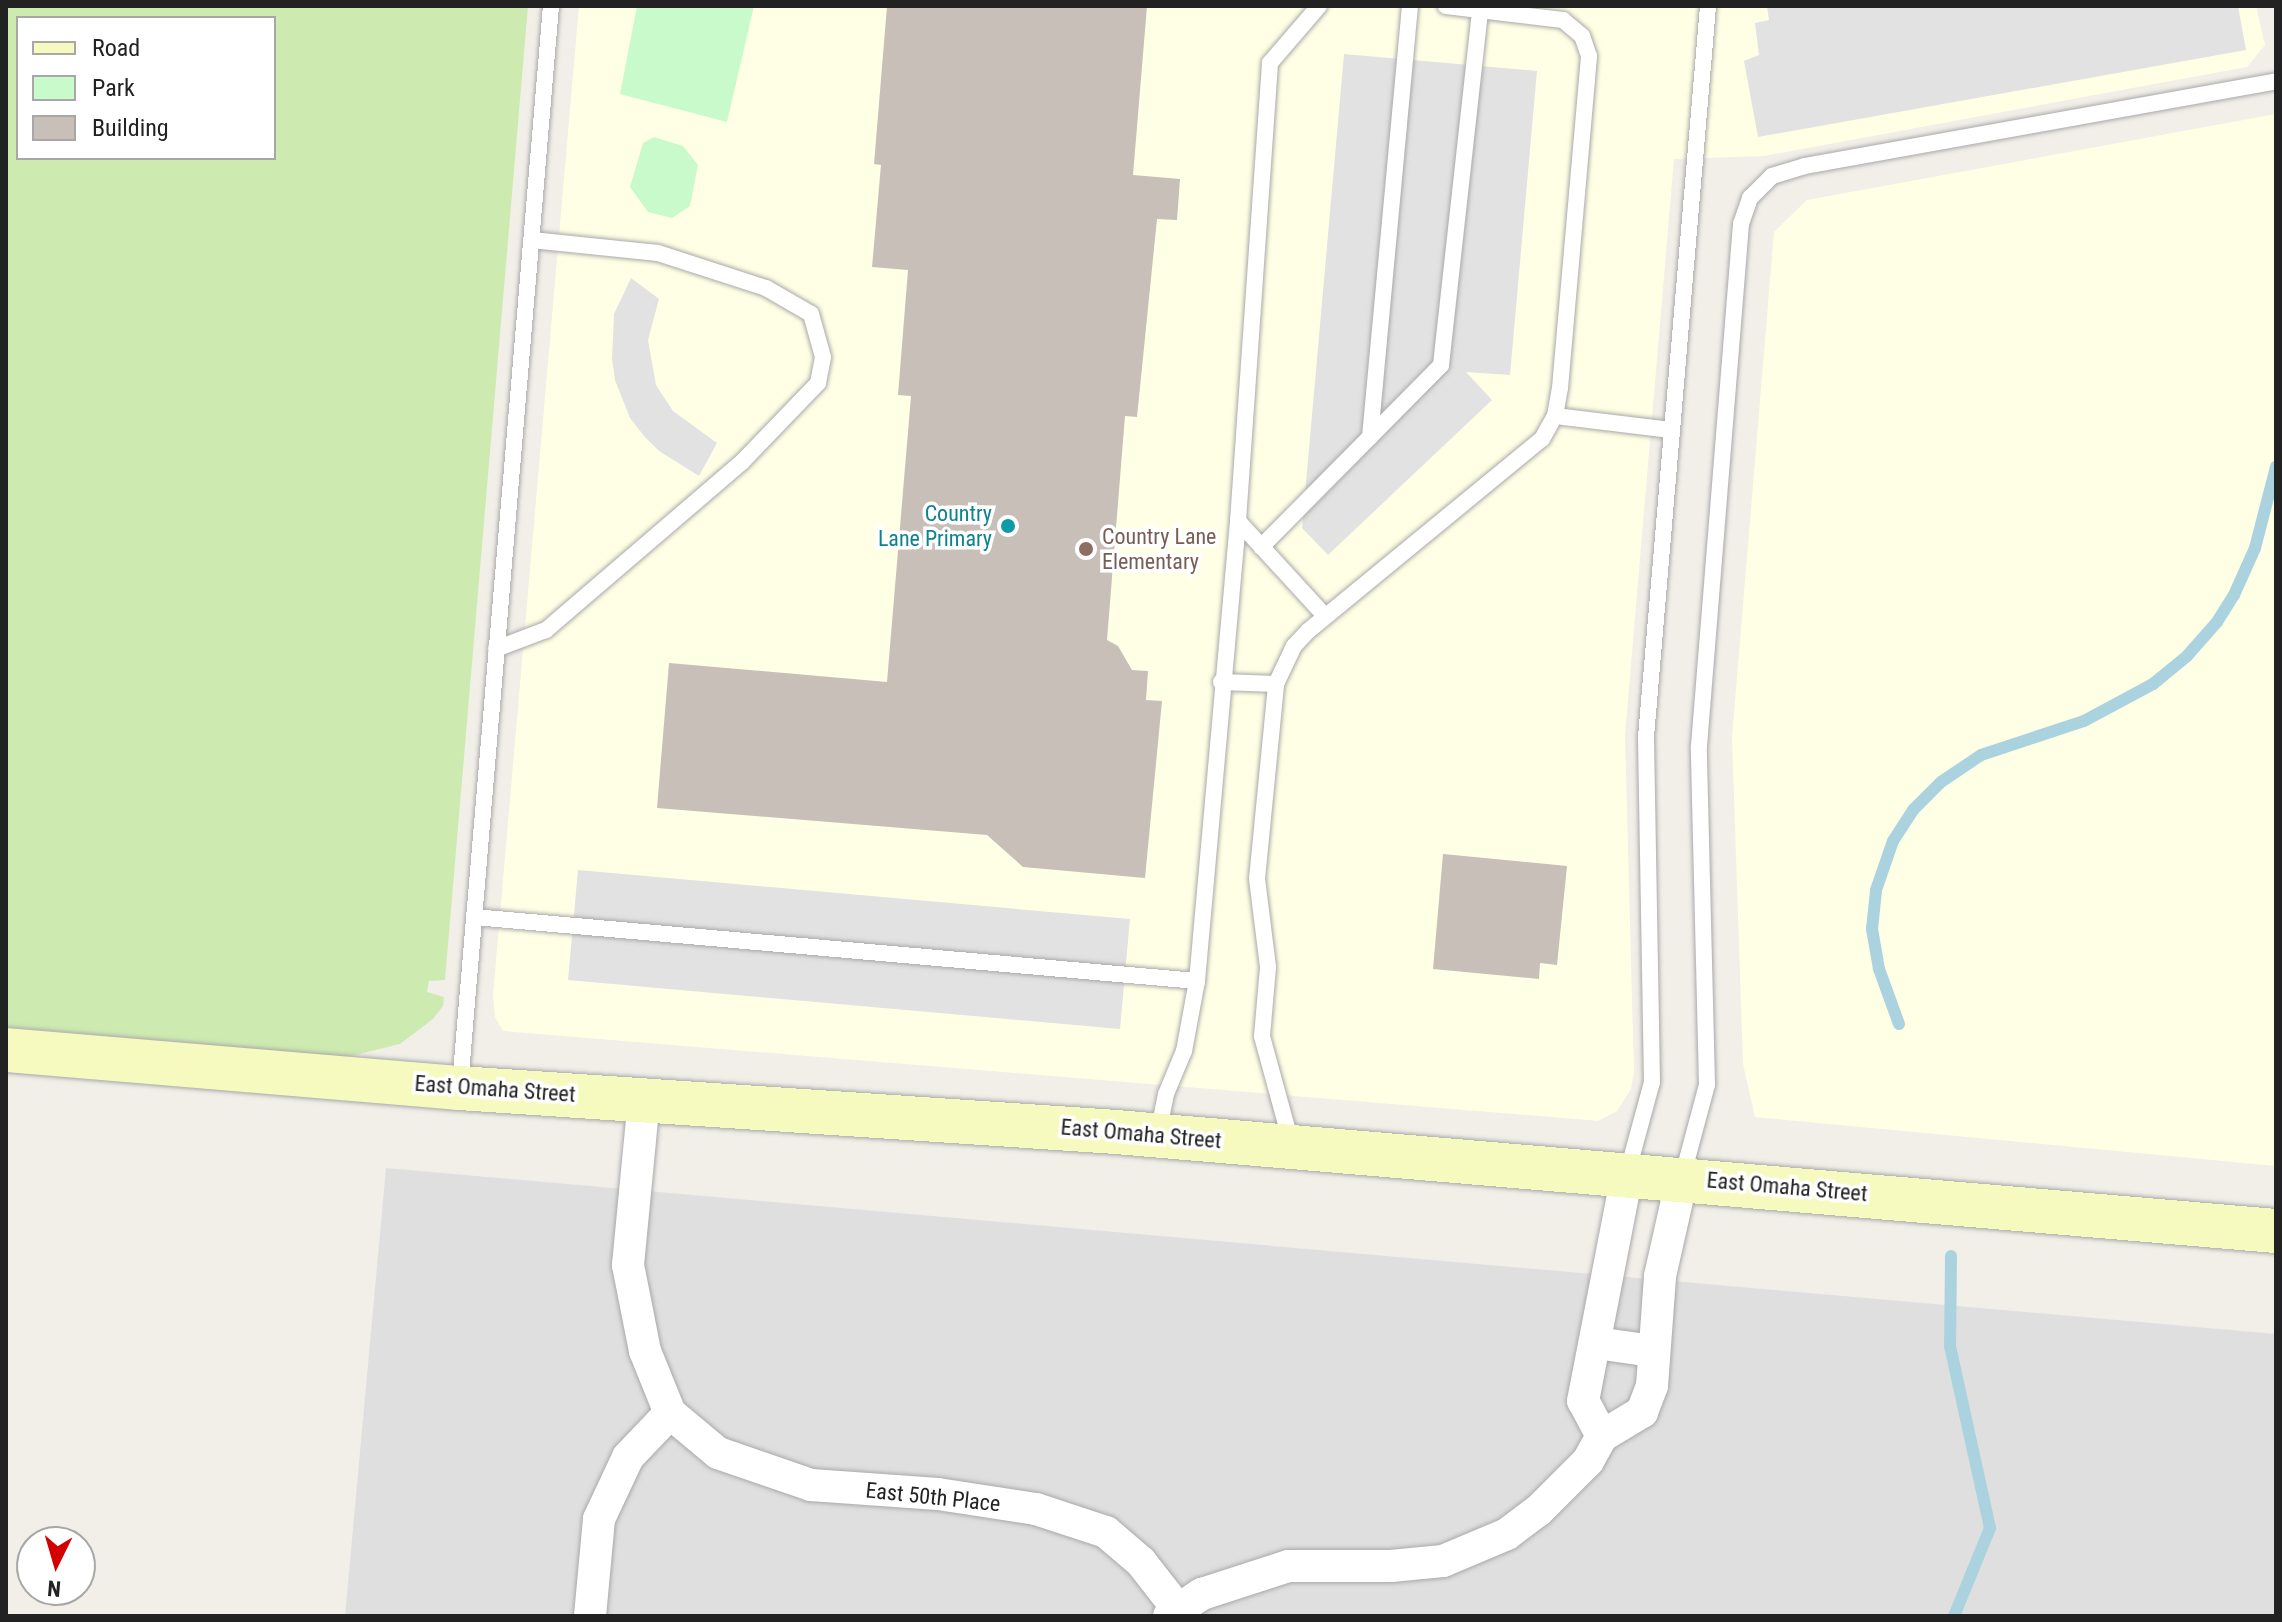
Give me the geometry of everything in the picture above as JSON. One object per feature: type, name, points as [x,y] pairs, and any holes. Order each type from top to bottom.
[{"type":"main road","name":"East Omaha Street","points":[[6,1050],[459,1088],[1157,1135],[2276,1231]]},
{"type":"street","points":[[590,1616],[599,1519],[628,1457],[670,1413],[645,1351],[628,1265],[644,1099]]},
{"type":"street","points":[[1602,1436],[1583,1401],[1627,1174]]},
{"type":"street","points":[[1173,1612],[1230,1583],[1288,1566],[1418,1565],[1477,1550],[1507,1534],[1567,1485],[1588,1461],[1602,1436],[1642,1412],[1652,1386],[1660,1276],[1682,1178]]},
{"type":"street","points":[[1596,1343],[1653,1351]]},
{"type":"street","name":"East 50th Place","points":[[670,1413],[718,1453],[811,1485],[938,1494],[994,1502],[1036,1509],[1106,1532],[1141,1562],[1173,1612]]},
{"type":"lane","points":[[459,1088],[551,6]]},
{"type":"lane","points":[[1157,1135],[1166,1094],[1184,1051],[1197,981],[1221,682],[1238,521],[1270,63],[1319,6]]},
{"type":"lane","points":[[1370,437],[1410,6]]},
{"type":"lane","points":[[1292,1147],[1262,1036],[1268,967],[1257,879],[1276,684],[1294,646],[1325,616],[1542,439],[1555,416],[1589,56],[1582,36],[1563,20],[1446,6]]},
{"type":"lane","points":[[1627,1174],[1652,1082],[1646,737],[1708,6]]},
{"type":"lane","points":[[1261,547],[1441,365],[1480,10]]},
{"type":"lane","points":[[1682,1178],[1707,1085],[1699,746],[1741,224],[1750,198],[1772,176],[1805,166],[2276,81]]},
{"type":"lane","points":[[496,649],[546,630],[742,462],[818,383],[823,357],[811,314],[766,288],[658,253],[532,240]]},
{"type":"lane","points":[[1555,416],[1671,430]]},
{"type":"lane","points":[[1238,521],[1325,616]]},
{"type":"lane","points":[[1221,682],[1276,684]]},
{"type":"lane","points":[[474,917],[1197,981]]},
{"type":"shaded area","name":"Country Lane Elementary","points":[[579,6],[2256,6],[2265,45],[2247,67],[1764,156],[1674,159],[1625,735],[1634,1072],[1631,1089],[1617,1111],[1598,1121],[503,1031],[495,1017],[493,995]]},
{"type":"shaded area","points":[[1767,6],[2238,6],[2246,50],[1758,137],[1744,61],[1759,55],[1755,23],[1769,20]]},
{"type":"shaded area","points":[[1344,54],[1537,71],[1510,375],[1466,372],[1492,400],[1328,555],[1302,528]]},
{"type":"shaded area","points":[[2276,114],[2276,1166],[1755,1117],[1743,1064],[1732,737],[1774,232],[1807,200]]},
{"type":"shaded area","points":[[631,278],[659,299],[648,340],[656,385],[673,411],[717,443],[699,476],[659,451],[644,436],[630,418],[615,380],[612,359],[614,314]]},
{"type":"shaded area","points":[[578,870],[1130,919],[1120,1029],[568,980]]},
{"type":"shaded area","points":[[386,1168],[2276,1334],[2276,1616],[345,1616]]},
{"type":"green space","points":[[6,6],[528,6],[445,980],[429,981],[427,992],[444,997],[443,1006],[433,1019],[400,1044],[347,1057],[6,1027]]},
{"type":"green space","points":[[637,6],[754,6],[727,122],[620,94]]},
{"type":"green space","points":[[654,137],[683,146],[698,165],[690,206],[672,218],[648,212],[630,187],[643,143]]},
{"type":"building","name":"Country Lane Primary","points":[[887,6],[1147,6],[1133,175],[1180,179],[1177,220],[1157,219],[1137,417],[1125,416],[1107,640],[1118,646],[1132,670],[1148,671],[1146,700],[1162,701],[1145,878],[1023,867],[987,835],[657,808],[669,663],[887,682],[911,396],[898,395],[908,270],[872,267],[881,165],[874,164]]},
{"type":"building","points":[[1443,854],[1567,866],[1557,965],[1540,963],[1539,979],[1433,969]]},
{"type":"waterway","points":[[1899,1024],[1879,969],[1872,929],[1876,890],[1893,841],[1914,809],[1941,782],[1981,755],[2084,721],[2153,684],[2187,656],[2217,622],[2234,595],[2255,548],[2276,467]]},
{"type":"waterway","points":[[1951,1256],[1950,1346],[1990,1528],[1954,1616]]},
{"type":"place","name":"Country Lane Primary","points":[[1008,526]]},
{"type":"place","name":"Country Lane Elementary","points":[[1086,549]]}]
